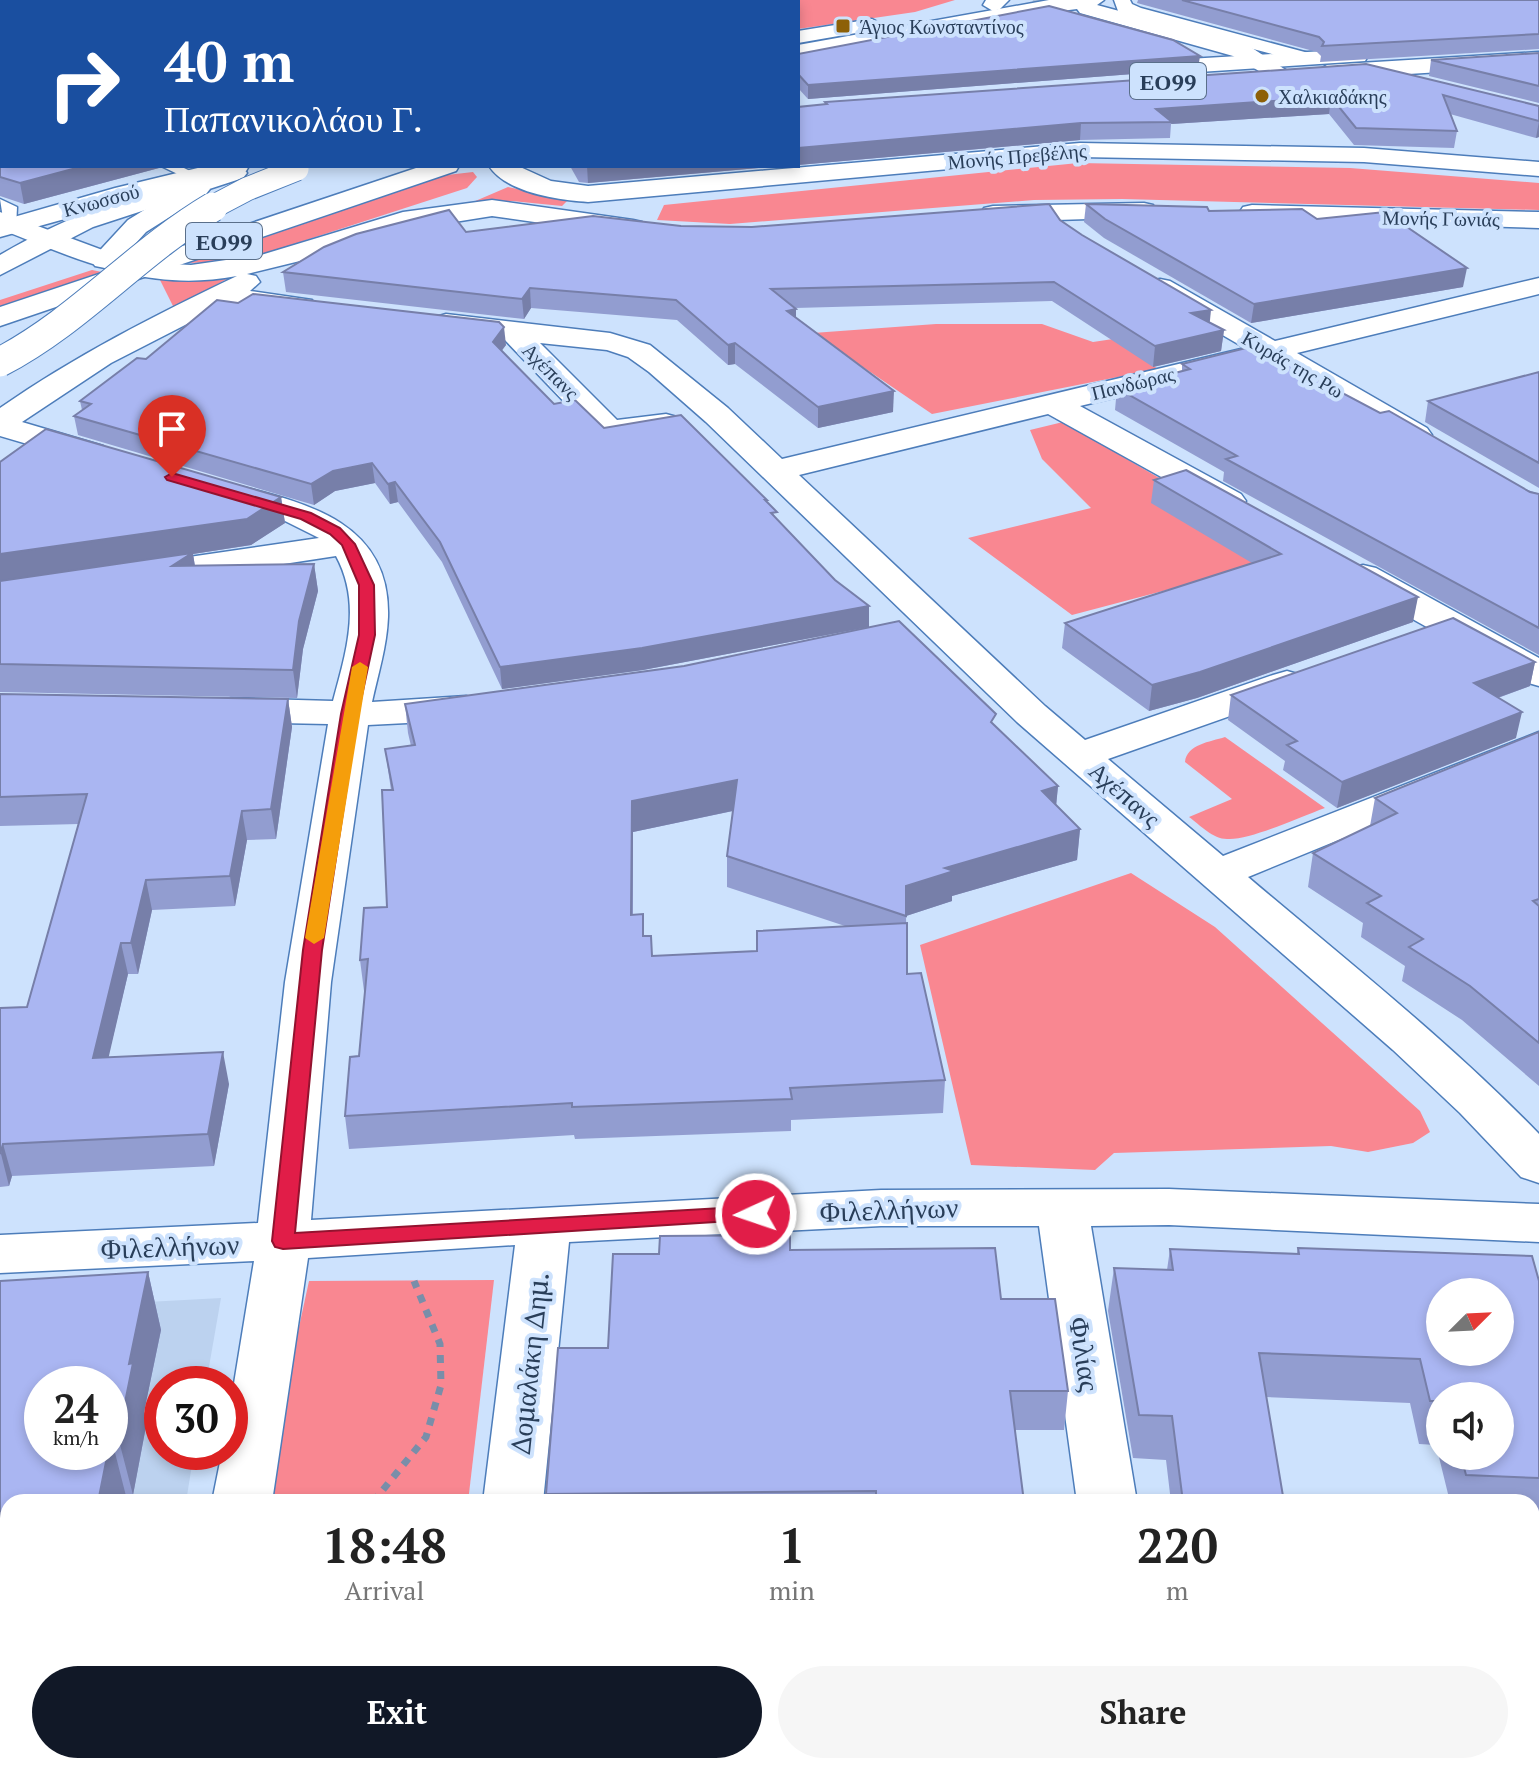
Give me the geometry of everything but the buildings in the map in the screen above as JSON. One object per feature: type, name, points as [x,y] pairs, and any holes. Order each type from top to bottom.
[{"type":"street","points":[[1122,0],[1124,7],[1135,12],[1310,59]]},
{"type":"street","points":[[800,39],[996,2],[1084,7],[1222,45],[1265,70]]},
{"type":"street","points":[[800,52],[1028,4],[1179,46],[1208,64]]},
{"type":"street","points":[[1084,7],[1231,62]]},
{"type":"street","name":"ΕΟ99","points":[[1539,44],[1310,59],[1265,70],[1231,62],[1118,78],[1265,70],[1366,70],[1539,59]]},
{"type":"street","points":[[1366,70],[1443,89]]},
{"type":"street","name":"Μονής Πρεβέλης","points":[[506,169],[549,189],[596,194],[1080,150],[1364,155],[1539,169]]},
{"type":"street","points":[[105,260],[118,243],[151,216],[242,168]]},
{"type":"street","points":[[0,267],[46,239],[108,212],[242,168]]},
{"type":"street","name":"Κνωσσού","points":[[3,219],[193,176],[242,168]]},
{"type":"street","points":[[0,362],[30,347],[73,318],[156,247],[207,209],[249,187],[300,168]]},
{"type":"street","name":"ΕΟ99","points":[[0,292],[105,260],[377,168]]},
{"type":"street","name":"ΕΟ99","points":[[0,317],[441,168]]},
{"type":"street","points":[[3,219],[46,239],[137,270],[216,271],[271,261],[466,198],[497,183],[506,169]]},
{"type":"street","points":[[570,218],[596,194]]},
{"type":"street","points":[[387,225],[492,208],[659,232]]},
{"type":"street","points":[[1057,211],[1069,230],[1080,238]]},
{"type":"street","points":[[969,216],[1057,211],[1172,212]]},
{"type":"street","name":"Μονής Γωνιάς","points":[[1231,213],[1533,225]]},
{"type":"street","points":[[0,424],[57,383],[138,316],[220,296],[253,278],[271,261]]},
{"type":"street","points":[[137,270],[138,316]]},
{"type":"street","name":"Κυράς της Ρω","points":[[1140,275],[1444,451]]},
{"type":"street","name":"Πανδώρας","points":[[774,471],[1539,286]]},
{"type":"street","points":[[220,296],[327,309]]},
{"type":"street","points":[[419,319],[511,330]]},
{"type":"street","name":"Αχέπανς","points":[[511,330],[610,342],[639,351],[717,415],[937,627],[1080,755],[1478,1101],[1539,1165]]},
{"type":"street","name":"Αχέπανς","points":[[511,330],[607,428],[625,431],[717,415]]},
{"type":"street","points":[[1051,403],[1258,517]]},
{"type":"street","points":[[0,424],[130,465]]},
{"type":"street","points":[[189,482],[306,516],[335,531],[348,544],[367,585],[367,635],[350,714],[313,950],[283,1241],[262,1392],[243,1494]]},
{"type":"street","points":[[106,580],[348,544]]},
{"type":"street","points":[[1341,563],[1539,674]]},
{"type":"street","points":[[1407,640],[1451,625]]},
{"type":"street","points":[[893,637],[937,627]]},
{"type":"street","points":[[1080,755],[1318,672]]},
{"type":"street","points":[[189,709],[350,714],[409,713],[502,705]]},
{"type":"street","points":[[1218,874],[1539,744]]},
{"type":"street","name":"Φιλελλήνων","points":[[0,1254],[881,1208],[1062,1206],[1539,1223]]},
{"type":"street","name":"Φιλίας","points":[[1062,1206],[1106,1494]]},
{"type":"street","name":"Δομαλάκη Δημ.","points":[[514,1494],[544,1224]]},
{"type":"lane","points":[[173,168],[193,176]]},
{"type":"path","points":[[380,1494],[426,1437],[441,1385],[440,1344],[408,1265],[413,1234]]},
{"type":"shaded area","points":[[800,0],[955,0],[915,12],[800,29]]},
{"type":"shaded area","points":[[1078,163],[1350,168],[1539,183],[1539,210],[1122,199],[1034,200],[730,224],[657,220],[664,205]]},
{"type":"shaded area","points":[[473,172],[477,177],[467,188],[263,254],[234,261],[189,263],[447,175]]},
{"type":"shaded area","points":[[508,187],[568,200],[562,206],[512,201],[473,202]]},
{"type":"shaded area","points":[[92,270],[102,272],[0,307],[0,300]]},
{"type":"shaded area","points":[[227,279],[174,308],[160,280]]},
{"type":"shaded area","points":[[936,324],[1042,324],[1093,342],[1113,339],[1158,369],[932,414],[813,333]]},
{"type":"shaded area","points":[[1063,422],[1185,493],[1265,564],[1072,615],[968,538],[1091,508],[1042,459],[1030,430]]},
{"type":"shaded area","points":[[1225,737],[1325,808],[1237,839],[1217,837],[1207,831],[1189,817],[1232,799],[1185,762],[1195,747]]},
{"type":"shaded area","points":[[1131,873],[1215,927],[1420,1111],[1430,1132],[1413,1143],[1368,1152],[1331,1146],[1114,1153],[1095,1170],[971,1165],[920,945]]},
{"type":"shaded area","points":[[494,1280],[469,1494],[263,1494],[309,1281]]},
{"type":"shaded area","points":[[221,1298],[209,1366],[144,1366],[144,1470],[191,1470],[187,1494],[0,1494],[0,1310]]},
{"type":"tunnel","points":[[1033,0],[1072,12]]},
{"type":"slow traffic","points":[[314,938],[360,667]]},
{"type":"place","name":"Άγιος Κωνσταντίνος","points":[[843,26]]},
{"type":"place","name":"Χαλκιαδάκης","points":[[1262,96]]},
{"type":"route","points":[[172,477],[306,516],[335,531],[348,544],[367,585],[367,635],[350,714],[313,950],[283,1241],[756,1214]]}]
